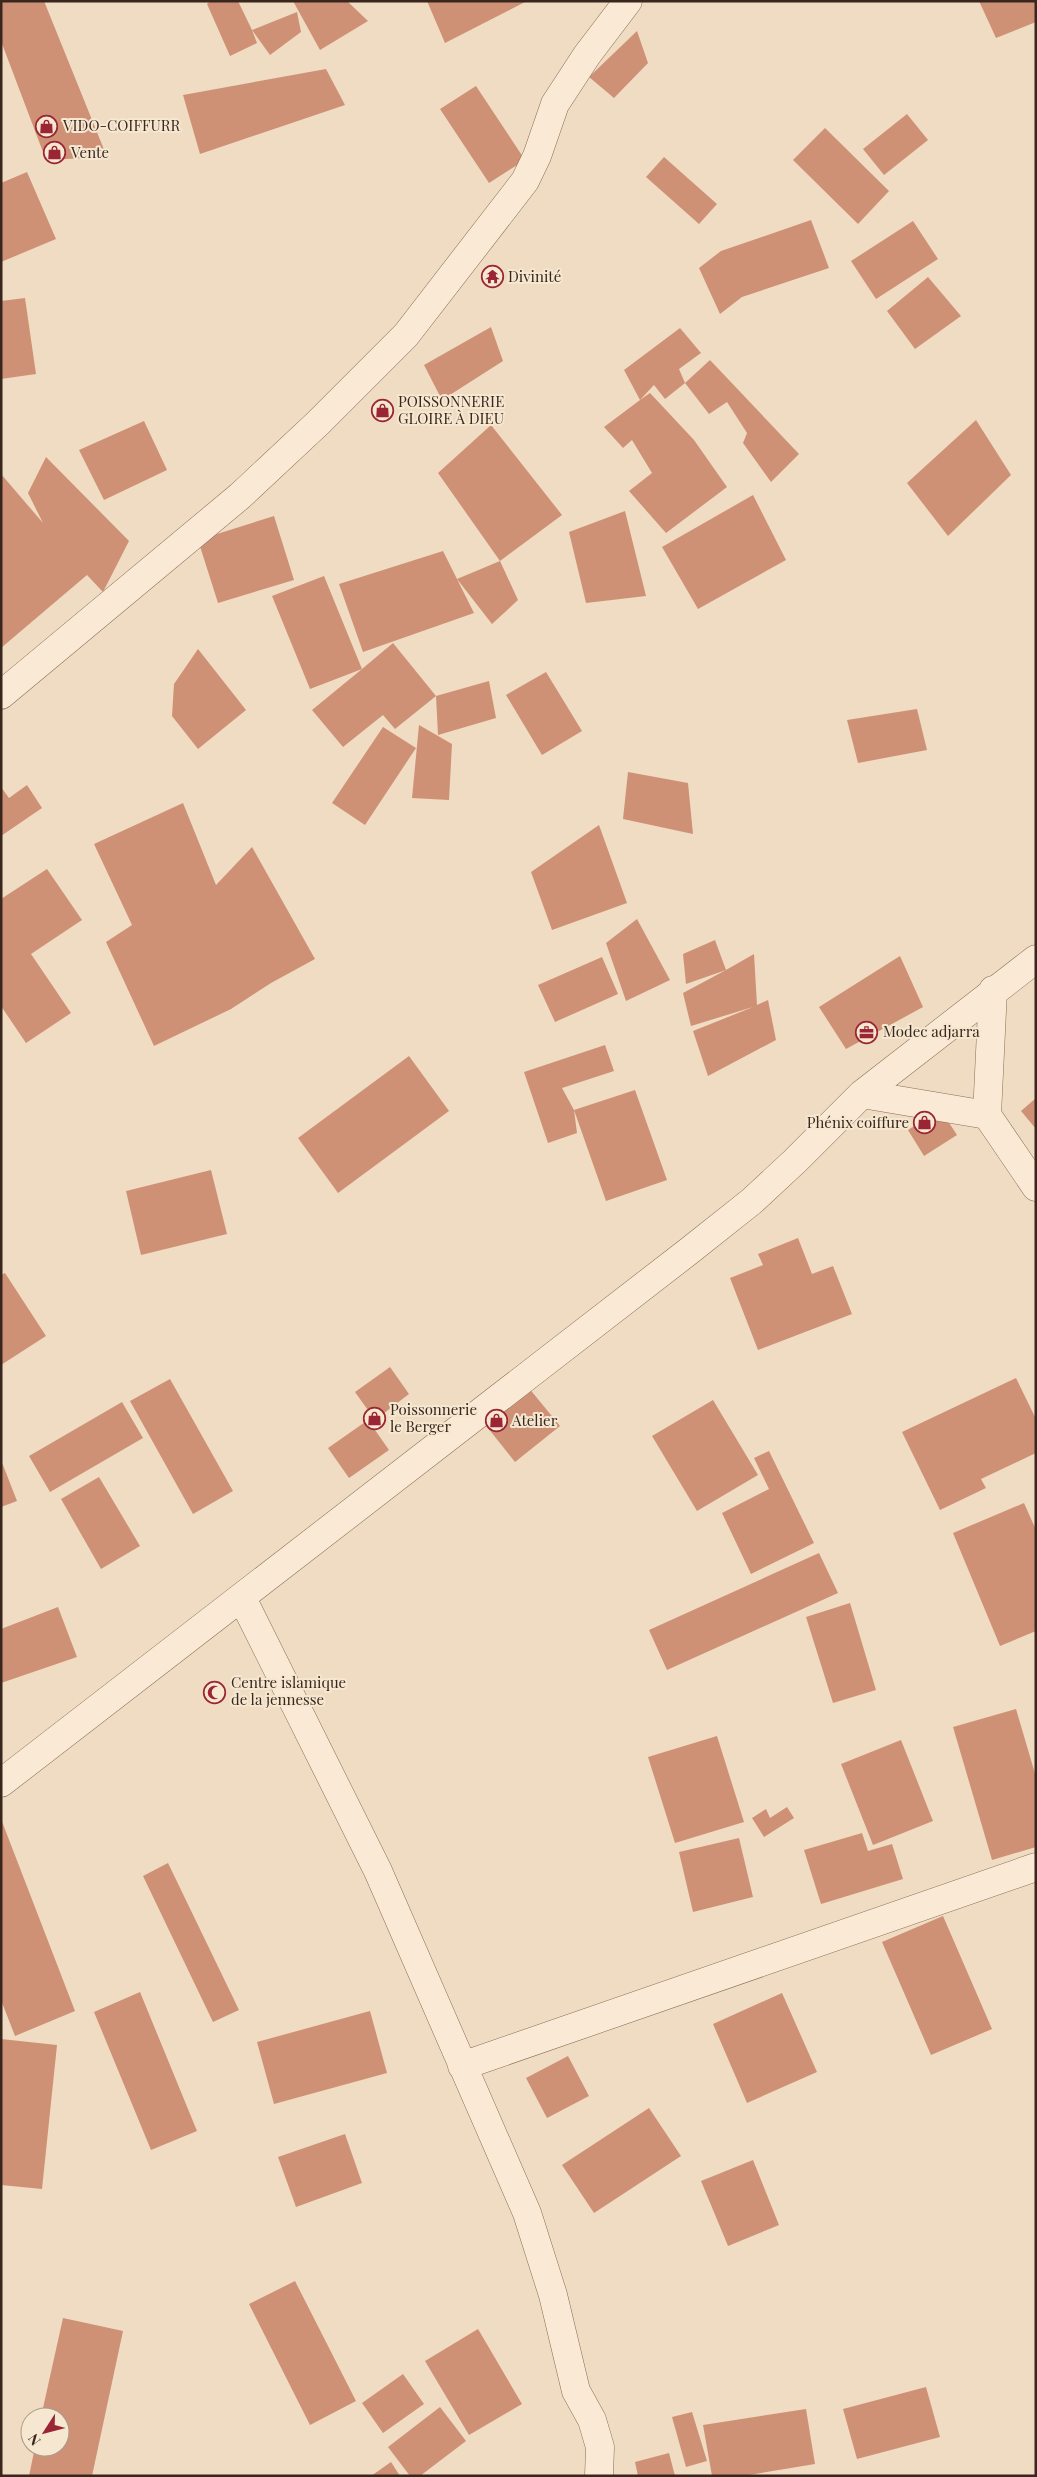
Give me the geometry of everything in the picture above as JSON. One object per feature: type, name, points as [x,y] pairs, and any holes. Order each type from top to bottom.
[{"type":"street","points":[[1,695],[240,496],[318,424],[406,335],[525,181],[537,156],[554,104],[587,55],[628,1]]},
{"type":"street","points":[[1,1783],[242,1598],[752,1200],[796,1162],[862,1094],[993,990],[1036,959]]},
{"type":"street","points":[[993,990],[987,1115],[1036,1188]]},
{"type":"street","points":[[862,1094],[987,1115]]},
{"type":"street","points":[[242,1598],[378,1871],[527,2213],[553,2295],[576,2390],[592,2420],[600,2447],[599,2476]]},
{"type":"street","points":[[462,2066],[1036,1867]]},
{"type":"building","points":[[1,1],[44,1],[107,157],[46,160],[1,41]]},
{"type":"building","points":[[210,1],[238,1],[257,43],[230,56],[207,4]]},
{"type":"building","points":[[293,1],[347,1],[368,21],[320,50]]},
{"type":"building","points":[[427,1],[527,1],[445,43]]},
{"type":"building","points":[[979,1],[1036,1],[1036,22],[996,38]]},
{"type":"building","points":[[297,12],[301,32],[270,55],[252,30]]},
{"type":"building","points":[[637,31],[648,63],[614,98],[589,77]]},
{"type":"building","points":[[326,69],[345,105],[200,154],[183,95]]},
{"type":"building","points":[[476,86],[525,160],[489,183],[440,109]]},
{"type":"building","points":[[907,114],[928,140],[884,175],[863,149]]},
{"type":"building","points":[[825,128],[889,191],[858,224],[793,160]]},
{"type":"building","points":[[664,157],[717,204],[699,224],[646,177]]},
{"type":"building","points":[[27,172],[56,239],[1,262],[1,183]]},
{"type":"building","points":[[811,220],[829,268],[742,297],[720,314],[699,268],[721,251]]},
{"type":"building","points":[[913,221],[938,259],[876,299],[851,261]]},
{"type":"building","points":[[928,277],[961,316],[915,349],[887,311]]},
{"type":"building","points":[[25,298],[36,374],[1,379],[1,301]]},
{"type":"building","points":[[491,327],[503,361],[442,400],[424,365]]},
{"type":"building","points":[[680,328],[701,353],[679,369],[685,383],[665,399],[654,385],[640,400],[624,370]]},
{"type":"building","points":[[710,360],[799,454],[771,482],[743,443],[747,433],[727,402],[709,414],[685,383]]},
{"type":"building","points":[[650,393],[694,440],[727,487],[666,533],[629,491],[652,473],[632,440],[623,448],[604,427]]},
{"type":"building","points":[[976,420],[1011,475],[948,536],[907,483]]},
{"type":"building","points":[[144,421],[167,470],[104,500],[79,450]]},
{"type":"building","points":[[491,425],[562,515],[500,561],[438,473]]},
{"type":"building","points":[[46,457],[129,541],[103,592],[87,575],[1,648],[1,474],[43,523],[28,493]]},
{"type":"building","points":[[753,495],[786,560],[698,609],[662,547]]},
{"type":"building","points":[[625,511],[646,596],[586,603],[569,532]]},
{"type":"building","points":[[274,516],[294,580],[218,603],[198,540]]},
{"type":"building","points":[[443,551],[474,613],[363,652],[339,584]]},
{"type":"building","points":[[500,561],[518,600],[492,624],[457,579]]},
{"type":"building","points":[[324,576],[362,669],[310,689],[272,596]]},
{"type":"building","points":[[393,643],[436,696],[395,729],[383,715],[343,747],[312,710]]},
{"type":"building","points":[[198,649],[246,710],[198,749],[172,716],[174,684]]},
{"type":"building","points":[[546,672],[582,731],[542,755],[506,695]]},
{"type":"building","points":[[489,681],[496,718],[438,735],[436,696]]},
{"type":"building","points":[[917,709],[927,750],[858,763],[847,720]]},
{"type":"building","points":[[419,725],[452,744],[449,800],[412,798]]},
{"type":"building","points":[[383,727],[416,748],[365,825],[332,803]]},
{"type":"building","points":[[628,772],[688,783],[693,834],[623,819]]},
{"type":"building","points":[[27,785],[42,808],[1,836],[1,787],[9,798]]},
{"type":"building","points":[[183,803],[216,885],[252,847],[315,959],[271,983],[231,1009],[154,1046],[106,942],[132,925],[94,844]]},
{"type":"building","points":[[599,825],[627,903],[552,930],[531,872]]},
{"type":"building","points":[[47,869],[82,920],[31,954],[71,1013],[26,1043],[1,1006],[1,899]]},
{"type":"building","points":[[637,919],[670,980],[626,1001],[606,943]]},
{"type":"building","points":[[715,940],[726,970],[686,984],[683,954]]},
{"type":"building","points":[[754,954],[757,1005],[768,1000],[776,1040],[708,1076],[693,1031],[753,1007],[691,1026],[683,993]]},
{"type":"building","points":[[900,956],[923,1007],[846,1049],[819,1007]]},
{"type":"building","points":[[602,957],[618,994],[555,1022],[538,985]]},
{"type":"building","points":[[605,1045],[614,1071],[562,1088],[574,1110],[577,1133],[548,1143],[524,1072]]},
{"type":"building","points":[[409,1056],[449,1111],[338,1193],[298,1138]]},
{"type":"building","points":[[635,1090],[667,1180],[606,1201],[574,1110]]},
{"type":"building","points":[[1036,1098],[1036,1129],[1021,1111]]},
{"type":"building","points":[[940,1109],[957,1135],[924,1156],[908,1130]]},
{"type":"building","points":[[211,1170],[227,1234],[141,1255],[126,1191]]},
{"type":"building","points":[[798,1238],[812,1274],[833,1266],[852,1314],[758,1350],[730,1278],[763,1265],[758,1254]]},
{"type":"building","points":[[5,1273],[46,1336],[1,1365],[1,1275]]},
{"type":"building","points":[[390,1367],[409,1394],[375,1420],[355,1392]]},
{"type":"building","points":[[1016,1378],[1036,1419],[1036,1453],[981,1479],[986,1488],[940,1510],[902,1432]]},
{"type":"building","points":[[170,1379],[233,1491],[193,1514],[130,1401]]},
{"type":"building","points":[[528,1387],[560,1426],[515,1462],[484,1423]]},
{"type":"building","points":[[713,1400],[758,1475],[697,1511],[652,1436]]},
{"type":"building","points":[[122,1402],[143,1438],[50,1492],[29,1456]]},
{"type":"building","points":[[368,1420],[389,1450],[349,1478],[328,1448]]},
{"type":"building","points":[[769,1451],[814,1543],[751,1574],[722,1513],[769,1489],[754,1458]]},
{"type":"building","points":[[1,1460],[17,1501],[1,1507]]},
{"type":"building","points":[[99,1477],[140,1546],[101,1569],[61,1499]]},
{"type":"building","points":[[1024,1503],[1036,1530],[1036,1631],[1000,1646],[953,1533]]},
{"type":"building","points":[[819,1553],[838,1593],[667,1670],[649,1630]]},
{"type":"building","points":[[850,1603],[876,1690],[833,1703],[806,1617]]},
{"type":"building","points":[[58,1607],[77,1657],[1,1683],[1,1629]]},
{"type":"building","points":[[1016,1709],[1036,1777],[1036,1847],[992,1860],[953,1727]]},
{"type":"building","points":[[717,1736],[744,1822],[675,1843],[648,1757]]},
{"type":"building","points":[[901,1740],[933,1821],[873,1845],[841,1764]]},
{"type":"building","points":[[787,1807],[794,1818],[764,1837],[752,1818],[766,1809],[770,1818]]},
{"type":"building","points":[[1,1819],[75,2011],[15,2036],[1,2000]]},
{"type":"building","points":[[862,1833],[868,1851],[892,1844],[903,1879],[821,1904],[804,1850]]},
{"type":"building","points":[[739,1838],[753,1897],[693,1912],[679,1852]]},
{"type":"building","points":[[168,1863],[239,2010],[213,2022],[143,1876]]},
{"type":"building","points":[[943,1916],[992,2029],[931,2055],[882,1942]]},
{"type":"building","points":[[140,1992],[197,2131],[151,2150],[94,2012]]},
{"type":"building","points":[[782,1993],[817,2072],[747,2103],[713,2024]]},
{"type":"building","points":[[370,2011],[387,2073],[274,2104],[257,2042]]},
{"type":"building","points":[[1,2039],[57,2045],[42,2189],[1,2185]]},
{"type":"building","points":[[568,2056],[589,2096],[547,2118],[526,2078]]},
{"type":"building","points":[[649,2108],[681,2156],[594,2213],[562,2165]]},
{"type":"building","points":[[345,2134],[362,2183],[296,2207],[278,2157]]},
{"type":"building","points":[[753,2160],[779,2225],[728,2246],[701,2181]]},
{"type":"building","points":[[295,2281],[356,2401],[310,2425],[249,2304]]},
{"type":"building","points":[[63,2318],[123,2331],[92,2476],[29,2476],[33,2457],[70,2457],[70,2407],[43,2407]]},
{"type":"building","points":[[478,2329],[522,2404],[469,2435],[425,2361]]},
{"type":"building","points":[[403,2374],[424,2404],[383,2433],[362,2403]]},
{"type":"building","points":[[926,2387],[940,2437],[857,2459],[843,2409]]},
{"type":"building","points":[[440,2407],[466,2441],[420,2476],[410,2476],[388,2447]]},
{"type":"building","points":[[806,2409],[815,2464],[743,2476],[712,2476],[703,2425]]},
{"type":"building","points":[[692,2412],[707,2461],[686,2467],[672,2417]]},
{"type":"building","points":[[669,2453],[675,2476],[638,2476],[635,2462]]},
{"type":"building","points":[[391,2462],[400,2476],[371,2476]]},
{"type":"place","name":"VIDO-COIFFURR","points":[[47,126]]},
{"type":"place","name":"Vente","points":[[55,153]]},
{"type":"place","name":"Divinité","points":[[492,277]]},
{"type":"place","name":"POISSONNERIE GLOIRE À DIEU","points":[[382,411]]},
{"type":"place","name":"Modec adjarra","points":[[867,1032]]},
{"type":"place","name":"Phénix coiffure","points":[[925,1123]]},
{"type":"place","name":"Poissonnerie le Berger","points":[[374,1419]]},
{"type":"place","name":"Atelier","points":[[496,1421]]},
{"type":"place","name":"Centre islamique de la jennesse","points":[[215,1692]]}]
